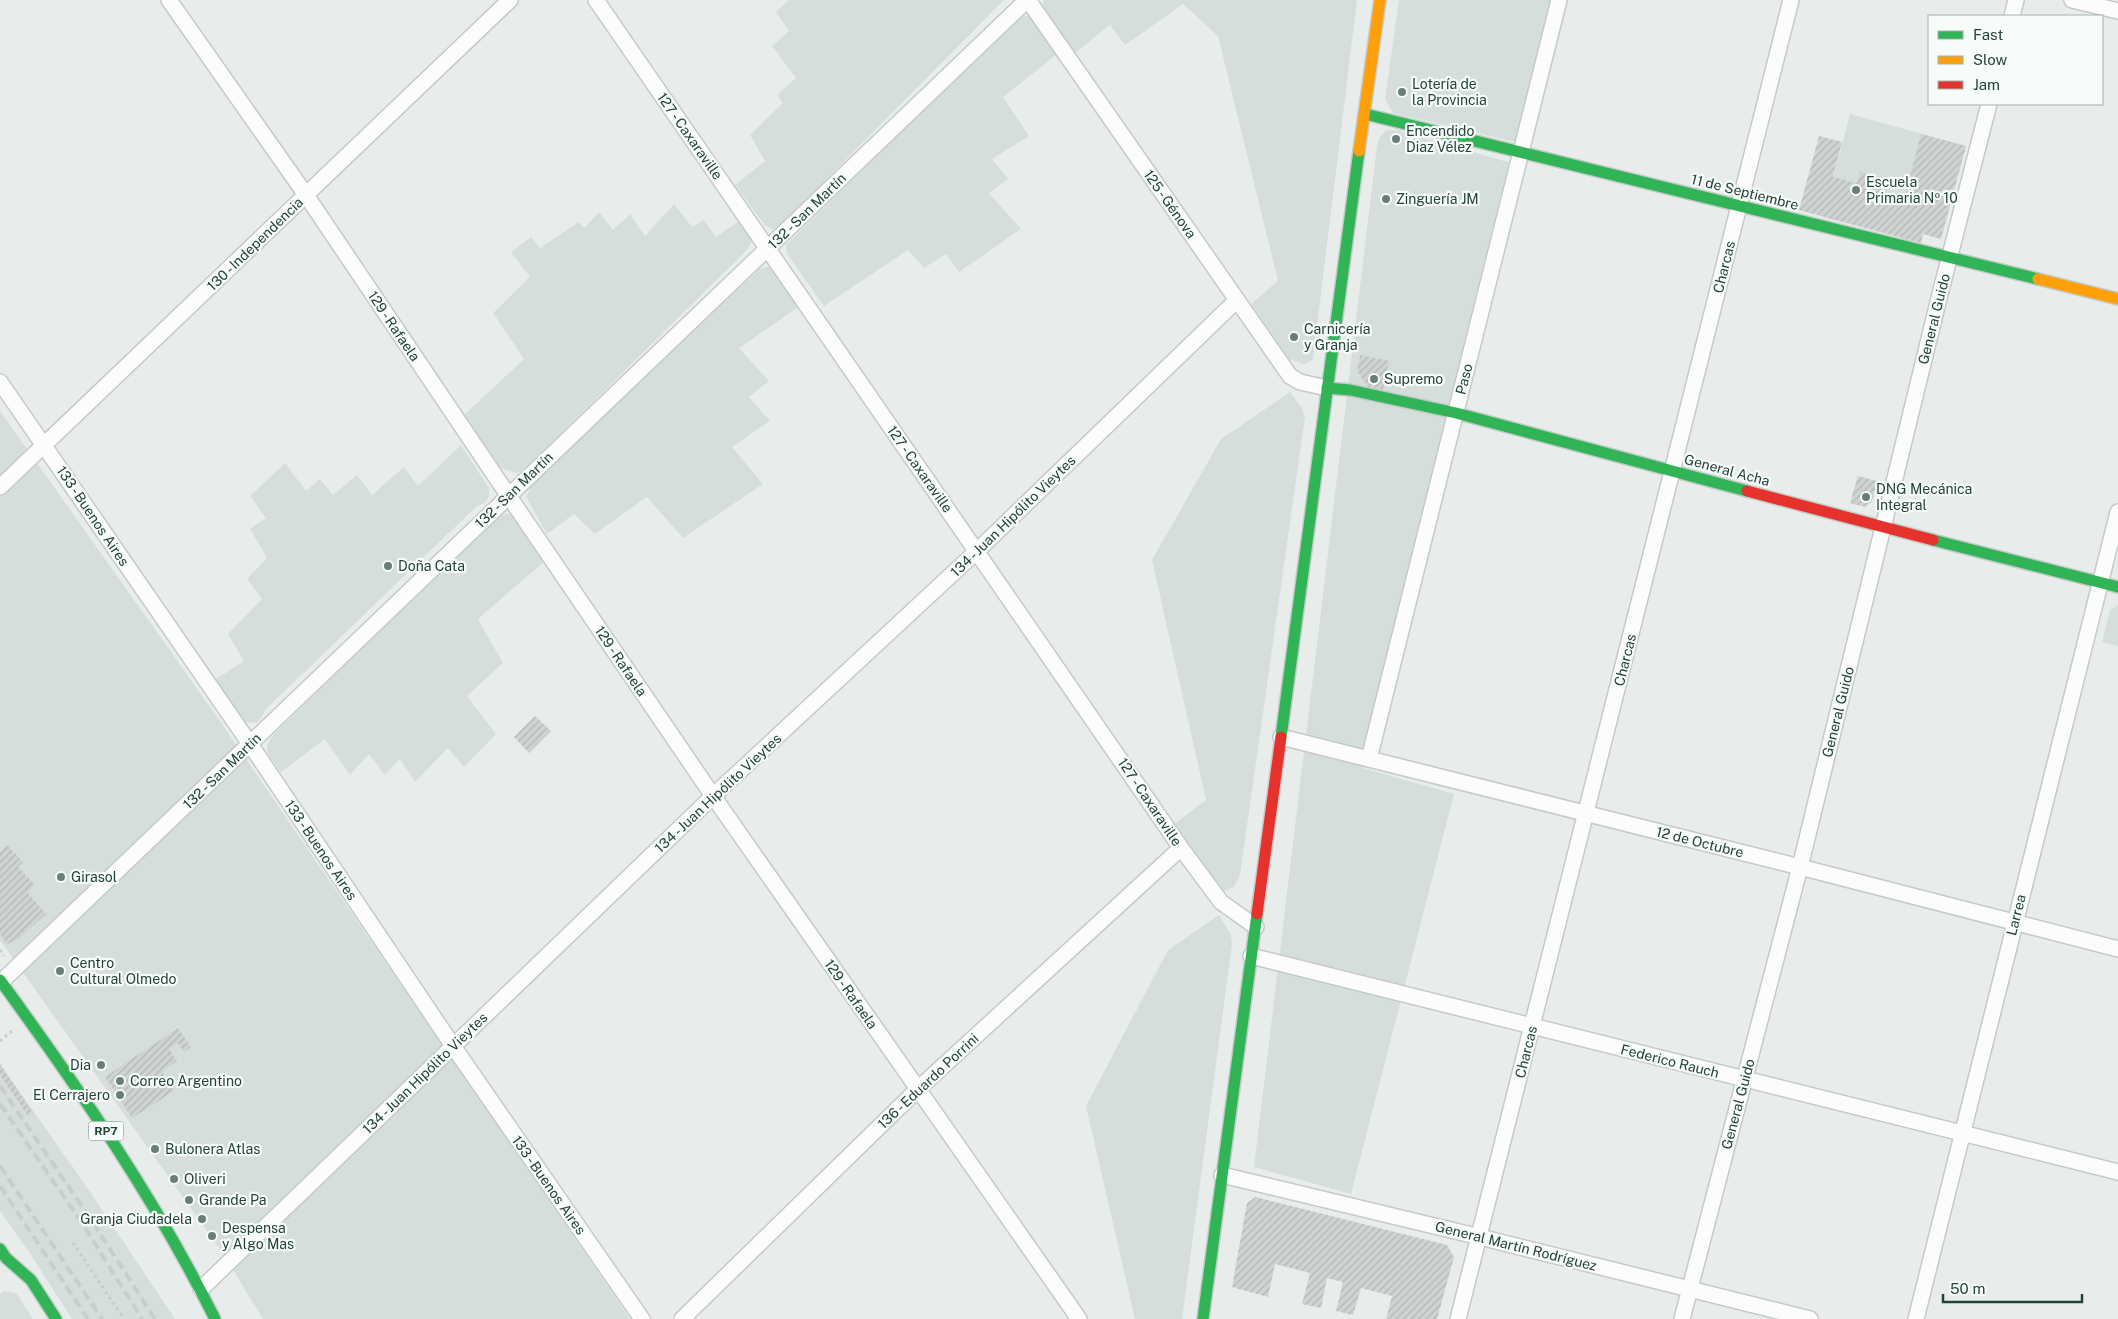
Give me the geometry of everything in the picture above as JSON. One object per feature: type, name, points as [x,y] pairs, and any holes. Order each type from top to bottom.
[{"type":"main road","points":[[1203,1319],[1380,0]]},
{"type":"main road","name":"11 de Septiembre","points":[[1365,114],[2118,299]]},
{"type":"main road","name":"General Acha","points":[[1327,388],[1350,390],[1456,413],[1883,528],[2118,587]]},
{"type":"main road","name":"RP7","points":[[1,981],[128,1163],[201,1289],[215,1319]]},
{"type":"main road","points":[[2,1257],[31,1280],[56,1319]]},
{"type":"main road","name":"RP7","points":[[201,1289],[225,1319]]},
{"type":"street","name":"129 - Rafaela","points":[[169,0],[306,194],[508,496],[713,796],[1078,1319]]},
{"type":"street","name":"130 - Independencia","points":[[0,488],[510,0]]},
{"type":"street","name":"127 - Caxaraville","points":[[596,0],[978,551],[1181,848],[1221,902],[1256,927]]},
{"type":"street","name":"132 - San Martín","points":[[1,981],[1028,0]]},
{"type":"street","name":"125 - Génova","points":[[1028,0],[1290,376],[1300,382],[1327,388]]},
{"type":"street","name":"Paso","points":[[1368,758],[1559,0]]},
{"type":"street","name":"Charcas","points":[[1458,1319],[1791,0]]},
{"type":"street","points":[[2012,15],[2016,0]]},
{"type":"street","points":[[2072,0],[2118,11]]},
{"type":"street","name":"General Guido","points":[[1682,1319],[1800,867],[1949,258],[1989,105]]},
{"type":"street","name":"134 - Juan Hipólito Vieytes","points":[[201,1289],[713,796],[978,551],[1237,300]]},
{"type":"street","name":"133 - Buenos Aires","points":[[0,382],[250,744],[453,1046],[642,1319]]},
{"type":"street","name":"Larrea","points":[[1916,1319],[2118,512]]},
{"type":"street","name":"12 de Octubre","points":[[1281,737],[1800,867],[2118,950]]},
{"type":"street","name":"136 - Eduardo Porrini","points":[[682,1319],[918,1089],[1181,848]]},
{"type":"street","name":"Federico Rauch","points":[[1252,956],[2118,1172]]},
{"type":"street","name":"General Martín Rodríguez","points":[[1222,1175],[1810,1319]]},
{"type":"path","points":[[73,1243],[124,1319]]},
{"type":"shaded area","points":[[789,0],[1004,0],[778,228],[771,229],[765,225],[735,185],[765,161],[750,135],[783,103],[777,95],[796,78],[772,46],[789,31],[776,12]]},
{"type":"shaded area","points":[[1043,0],[1357,0],[1313,359],[1309,362],[1303,364],[1289,359],[1251,304],[1278,281],[1218,36],[1183,4],[1125,45],[1110,25],[1074,54],[1043,10]]},
{"type":"shaded area","points":[[1399,0],[1551,0],[1515,142],[1393,113],[1385,99]]},
{"type":"shaded area","points":[[1022,16],[1029,16],[1036,21],[1056,55],[1003,97],[1029,136],[992,159],[1008,179],[989,193],[1021,229],[959,272],[946,254],[924,268],[908,250],[824,306],[787,254],[786,245],[1014,20]]},
{"type":"shaded area","name":"Escuela Primaria Nº 10","points":[[1850,114],[1966,146],[1941,239],[1923,234],[1921,243],[1823,217]]},
{"type":"shaded area","points":[[1386,130],[1397,130],[1511,163],[1450,403],[1363,768],[1454,794],[1351,1194],[1254,1167],[1377,146],[1380,137]]},
{"type":"shaded area","points":[[674,204],[692,227],[704,220],[716,237],[741,220],[750,233],[752,241],[748,249],[523,471],[516,473],[501,468],[464,415],[524,359],[493,313],[530,277],[511,252],[531,237],[540,248],[579,222],[584,228],[599,212],[613,230],[630,214],[645,236]]},
{"type":"shaded area","points":[[770,266],[775,267],[800,306],[739,348],[769,381],[749,397],[770,421],[732,447],[763,484],[683,538],[647,497],[595,534],[574,514],[547,534],[526,497],[532,485],[760,269]]},
{"type":"shaded area","points":[[1290,392],[1302,408],[1305,417],[1240,875],[1234,887],[1224,891],[1217,889],[1173,825],[1206,800],[1152,560],[1221,439]]},
{"type":"shaded area","points":[[0,411],[222,724],[630,1319],[263,1319],[222,1252],[0,940]]},
{"type":"shaded area","points":[[461,445],[489,488],[489,497],[485,503],[477,506],[268,707],[257,723],[242,722],[213,681],[244,661],[228,634],[262,599],[247,579],[267,558],[250,529],[266,518],[250,496],[285,463],[306,491],[320,479],[333,495],[357,475],[372,495],[404,467],[418,486]]},
{"type":"shaded area","points":[[499,515],[513,515],[544,562],[478,619],[503,663],[467,696],[496,734],[464,767],[448,748],[415,782],[400,759],[385,775],[369,754],[350,775],[325,739],[281,772],[268,754],[267,746],[271,737]]},
{"type":"shaded area","points":[[2118,605],[2118,646],[2102,642],[2110,610]]},
{"type":"shaded area","points":[[1219,915],[1231,935],[1232,944],[1182,1319],[1135,1319],[1086,1106],[1168,950]]},
{"type":"shaded area","points":[[0,1064],[82,1180],[175,1319],[72,1319],[0,1211]]},
{"type":"shaded area","points":[[4,1291],[16,1293],[33,1319],[0,1319],[0,1294]]},
{"type":"building","name":"Escuela Primaria Nº 10","points":[[1921,134],[1966,146],[1941,239],[1923,234],[1921,243],[1799,210],[1819,136],[1842,142],[1833,177],[1857,183],[1860,172],[1885,178],[1879,197],[1903,203]]},
{"type":"building","name":"Supremo","points":[[1360,355],[1389,361],[1383,390],[1368,387],[1357,371]]},
{"type":"building","points":[[1858,476],[1877,481],[1872,501],[1865,507],[1850,503]]},
{"type":"building","points":[[535,716],[551,731],[529,753],[514,737]]},
{"type":"building","points":[[7,845],[23,862],[18,867],[35,885],[27,892],[46,914],[19,939],[7,944],[0,934],[0,852]]},
{"type":"building","points":[[178,1028],[191,1047],[184,1052],[178,1043],[169,1049],[177,1061],[162,1071],[174,1091],[132,1118],[105,1077]]},
{"type":"building","points":[[0,1064],[33,1113],[28,1116],[0,1075]]},
{"type":"building","points":[[1255,1197],[1447,1245],[1454,1257],[1437,1319],[1386,1319],[1392,1296],[1361,1288],[1353,1315],[1336,1311],[1343,1282],[1327,1278],[1321,1308],[1302,1304],[1310,1273],[1275,1264],[1268,1297],[1232,1287],[1247,1203]]},
{"type":"railway","points":[[0,1086],[90,1218],[155,1319]]},
{"type":"railway","points":[[0,1104],[82,1223],[142,1319]]},
{"type":"railway","points":[[0,1166],[102,1319]]},
{"type":"railway","points":[[0,1186],[88,1319]]},
{"type":"traffic: fast","points":[[1365,114],[2038,279]]},
{"type":"traffic: fast","points":[[1281,737],[1359,151]]},
{"type":"traffic: fast","points":[[1327,388],[1350,390],[1456,413],[1747,491]]},
{"type":"traffic: fast","points":[[1933,540],[2118,587]]},
{"type":"traffic: fast","points":[[1203,1319],[1257,914]]},
{"type":"traffic: fast","points":[[0,980],[115,1145],[167,1230],[215,1319]]},
{"type":"traffic: fast","points":[[0,1249],[6,1258],[31,1280],[56,1319]]},
{"type":"traffic: slow","points":[[1359,151],[1380,0]]},
{"type":"traffic: slow","points":[[2038,279],[2118,299]]},
{"type":"traffic: jam","points":[[1747,491],[1933,540]]},
{"type":"traffic: jam","points":[[1257,914],[1281,737]]},
{"type":"place","name":"Lotería de la Provincia","points":[[1402,92]]},
{"type":"place","name":"Encendido Diaz Vélez","points":[[1396,139]]},
{"type":"place","name":"Escuela Primaria Nº 10","points":[[1856,190]]},
{"type":"place","name":"Zinguería JM","points":[[1386,199]]},
{"type":"place","name":"Carnicería y Granja","points":[[1294,337]]},
{"type":"place","name":"Supremo","points":[[1374,379]]},
{"type":"place","name":"DNG Mecánica Integral","points":[[1866,497]]},
{"type":"place","name":"Doña Cata","points":[[388,566]]},
{"type":"place","name":"Girasol","points":[[61,877]]},
{"type":"place","name":"Centro Cultural Olmedo","points":[[60,971]]},
{"type":"place","name":"Dia","points":[[101,1065]]},
{"type":"place","name":"Correo Argentino","points":[[120,1081]]},
{"type":"place","name":"El Cerrajero","points":[[120,1095]]},
{"type":"place","name":"Bulonera Atlas","points":[[155,1149]]},
{"type":"place","name":"Oliveri","points":[[174,1179]]},
{"type":"place","name":"Grande Pa","points":[[189,1200]]},
{"type":"place","name":"Granja Ciudadela","points":[[202,1219]]},
{"type":"place","name":"Despensa y Algo Mas","points":[[212,1236]]}]
